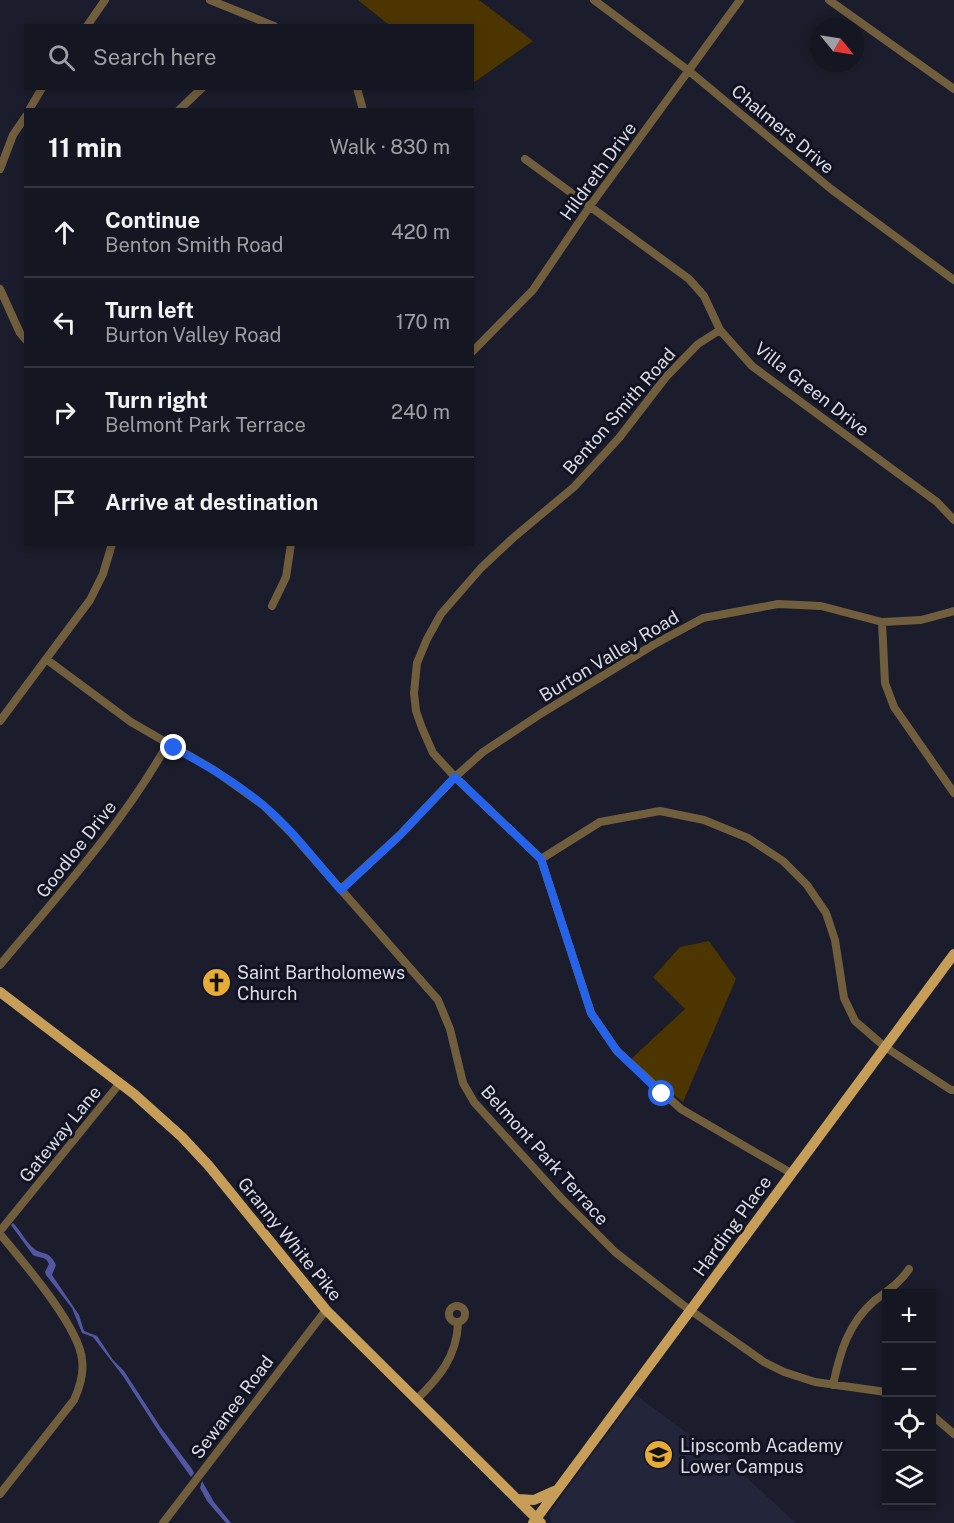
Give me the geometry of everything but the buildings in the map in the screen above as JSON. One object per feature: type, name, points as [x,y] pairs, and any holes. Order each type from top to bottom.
[{"type":"main road","name":"Harding Place","points":[[537,1521],[559,1488],[954,954]]},
{"type":"main road","name":"Granny White Pike","points":[[0,992],[120,1083],[170,1125],[202,1158],[326,1310],[518,1499],[537,1521]]},
{"type":"main road","points":[[518,1499],[534,1500],[559,1488]]},
{"type":"street","points":[[88,24],[105,0]]},
{"type":"street","points":[[210,0],[256,23]]},
{"type":"street","name":"Chalmers Drive","points":[[594,0],[689,71],[831,189],[954,280]]},
{"type":"street","name":"Hildreth Drive","points":[[474,350],[533,290],[590,206],[740,0]]},
{"type":"street","points":[[829,0],[954,89]]},
{"type":"street","points":[[30,108],[41,90]]},
{"type":"street","points":[[181,108],[200,90]]},
{"type":"street","points":[[358,90],[362,108]]},
{"type":"street","points":[[0,168],[13,135],[24,119]]},
{"type":"street","name":"Villa Green Drive","points":[[525,159],[689,279],[704,297],[720,330],[752,366],[937,502],[954,520]]},
{"type":"street","points":[[0,289],[24,338]]},
{"type":"street","name":"Benton Smith Road","points":[[720,330],[698,344],[666,377],[619,438],[574,488],[513,538],[481,568],[441,614],[417,663],[414,693],[420,722],[433,753],[541,859],[591,1013],[617,1051],[681,1109],[791,1173]]},
{"type":"street","points":[[0,721],[93,594],[106,566],[111,546]]},
{"type":"street","points":[[272,606],[286,577],[291,546]]},
{"type":"street","name":"Burton Valley Road","points":[[341,890],[483,752],[652,645],[703,618],[778,604],[821,606],[882,622],[921,620],[954,611]]},
{"type":"street","points":[[882,622],[885,683],[894,707],[954,793]]},
{"type":"street","name":"Belmont Park Terrace","points":[[46,659],[123,717],[167,745],[214,770],[263,805],[292,834],[438,1000],[450,1029],[463,1083],[483,1114],[600,1238],[648,1279],[764,1362],[792,1375],[833,1385],[882,1391]]},
{"type":"street","name":"Goodloe Drive","points":[[0,965],[90,858],[144,783],[167,745]]},
{"type":"street","points":[[541,859],[600,822],[660,811],[704,820],[748,838],[783,861],[807,885],[826,913],[835,940],[844,998],[855,1021],[885,1047],[954,1090]]},
{"type":"street","name":"Gateway Lane","points":[[0,1233],[120,1083]]},
{"type":"street","points":[[0,1233],[70,1328],[80,1349],[83,1370],[74,1400],[0,1494]]},
{"type":"street","points":[[833,1385],[840,1355],[849,1331],[866,1309],[896,1285],[909,1269]]},
{"type":"street","name":"Sewanee Road","points":[[163,1523],[326,1310]]},
{"type":"street","points":[[416,1400],[440,1376],[448,1362],[458,1323]]},
{"type":"street","points":[[936,1418],[954,1434]]},
{"type":"shaded area","points":[[358,0],[479,0],[533,41],[474,82],[474,24],[388,24]]},
{"type":"shaded area","points":[[709,941],[736,979],[683,1102],[630,1060],[685,1009],[653,977],[680,947]]},
{"type":"shaded area","points":[[13,1223],[32,1247],[51,1257],[56,1265],[52,1275],[79,1315],[84,1331],[97,1336],[113,1360],[124,1371],[161,1428],[192,1469],[194,1473],[191,1477],[123,1376],[93,1337],[82,1333],[72,1308],[46,1275],[49,1264],[44,1258],[33,1255],[11,1225]]},
{"type":"shaded area","name":"Lipscomb Academy Lower Campus","points":[[636,1395],[703,1445],[714,1438],[733,1465],[796,1523],[551,1523],[550,1514],[555,1506]]},
{"type":"shaded area","points":[[202,1481],[214,1502],[231,1523],[226,1523],[207,1501],[200,1488]]},
{"type":"place","name":"Saint Bartholomews Church","points":[[216,982]]},
{"type":"place","name":"Lipscomb Academy Lower Campus","points":[[659,1455]]},
{"type":"route","points":[[174,748],[214,770],[263,805],[341,890],[400,835],[455,777],[541,859],[591,1013],[617,1051],[662,1094]]}]
